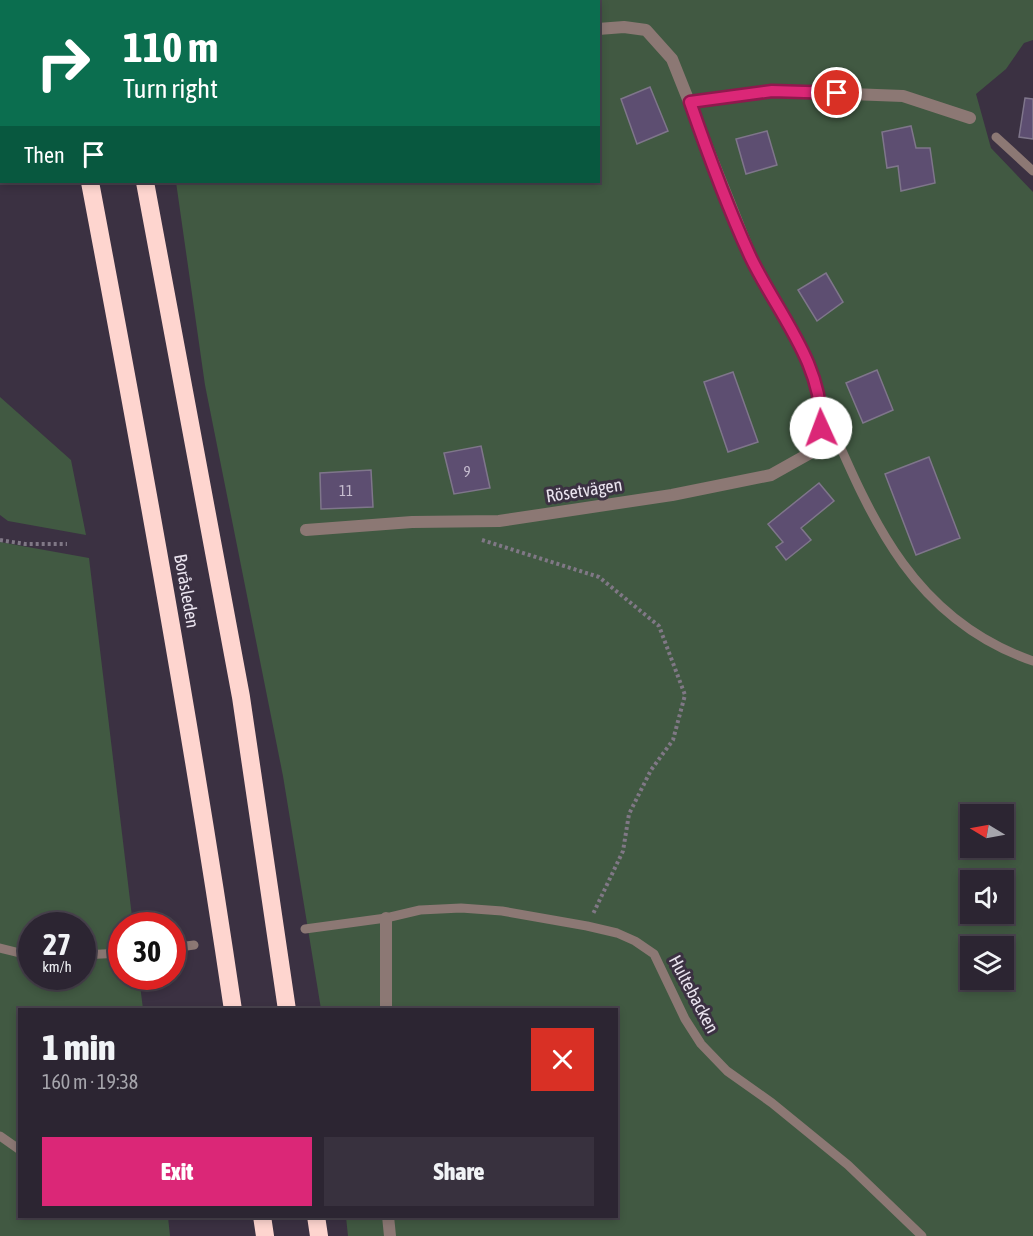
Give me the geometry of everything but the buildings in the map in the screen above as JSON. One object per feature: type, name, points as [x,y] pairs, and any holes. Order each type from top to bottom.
[{"type":"highway","name":"Boråsleden","points":[[90,183],[199,782],[233,1008]]},
{"type":"highway","name":"Boråsleden","points":[[145,183],[242,697],[287,1008]]},
{"type":"highway","points":[[262,1218],[265,1236]]},
{"type":"highway","points":[[316,1218],[319,1236]]},
{"type":"street","name":"Rösetvägen","points":[[306,530],[412,522],[499,521],[672,495],[771,475],[812,452],[821,428],[822,405],[806,357],[751,257],[714,171],[672,59],[646,30],[624,27],[600,28]]},
{"type":"street","points":[[690,102],[772,91],[903,96],[970,118]]},
{"type":"street","points":[[386,1008],[387,918]]},
{"type":"street","points":[[388,1218],[390,1236]]},
{"type":"lane","points":[[996,137],[1033,171]]},
{"type":"lane","name":"Rösetvägen","points":[[822,405],[856,484],[909,575],[934,601],[971,631],[1033,661]]},
{"type":"lane","name":"Hultebacken","points":[[305,929],[387,918],[420,910],[461,908],[502,911],[617,933],[654,954],[685,1019],[701,1044],[727,1071],[848,1165],[922,1236]]},
{"type":"lane","points":[[186,946],[194,945]]},
{"type":"lane","points":[[0,948],[18,952]]},
{"type":"lane","points":[[0,1136],[18,1149]]},
{"type":"path","points":[[475,538],[516,549],[599,577],[659,626],[685,695],[673,740],[651,770],[629,814],[623,851],[587,926]]},
{"type":"path","points":[[0,540],[25,544],[67,544]]},
{"type":"green space","points":[[600,0],[1033,0],[1033,40],[1024,43],[1006,69],[976,94],[991,148],[1033,192],[1033,1236],[348,1236],[346,1218],[618,1218],[618,1008],[321,1008],[283,776],[205,385],[176,183],[600,183]]},
{"type":"green space","points":[[0,397],[71,460],[86,535],[8,521],[0,515]]},
{"type":"green space","points":[[0,542],[89,558],[131,912],[108,912],[108,990],[141,990],[143,1008],[18,1008],[18,1218],[168,1218],[170,1236],[0,1236]]},
{"type":"route","points":[[821,428],[822,405],[806,357],[751,257],[714,171],[690,102],[772,91],[837,93]]}]
